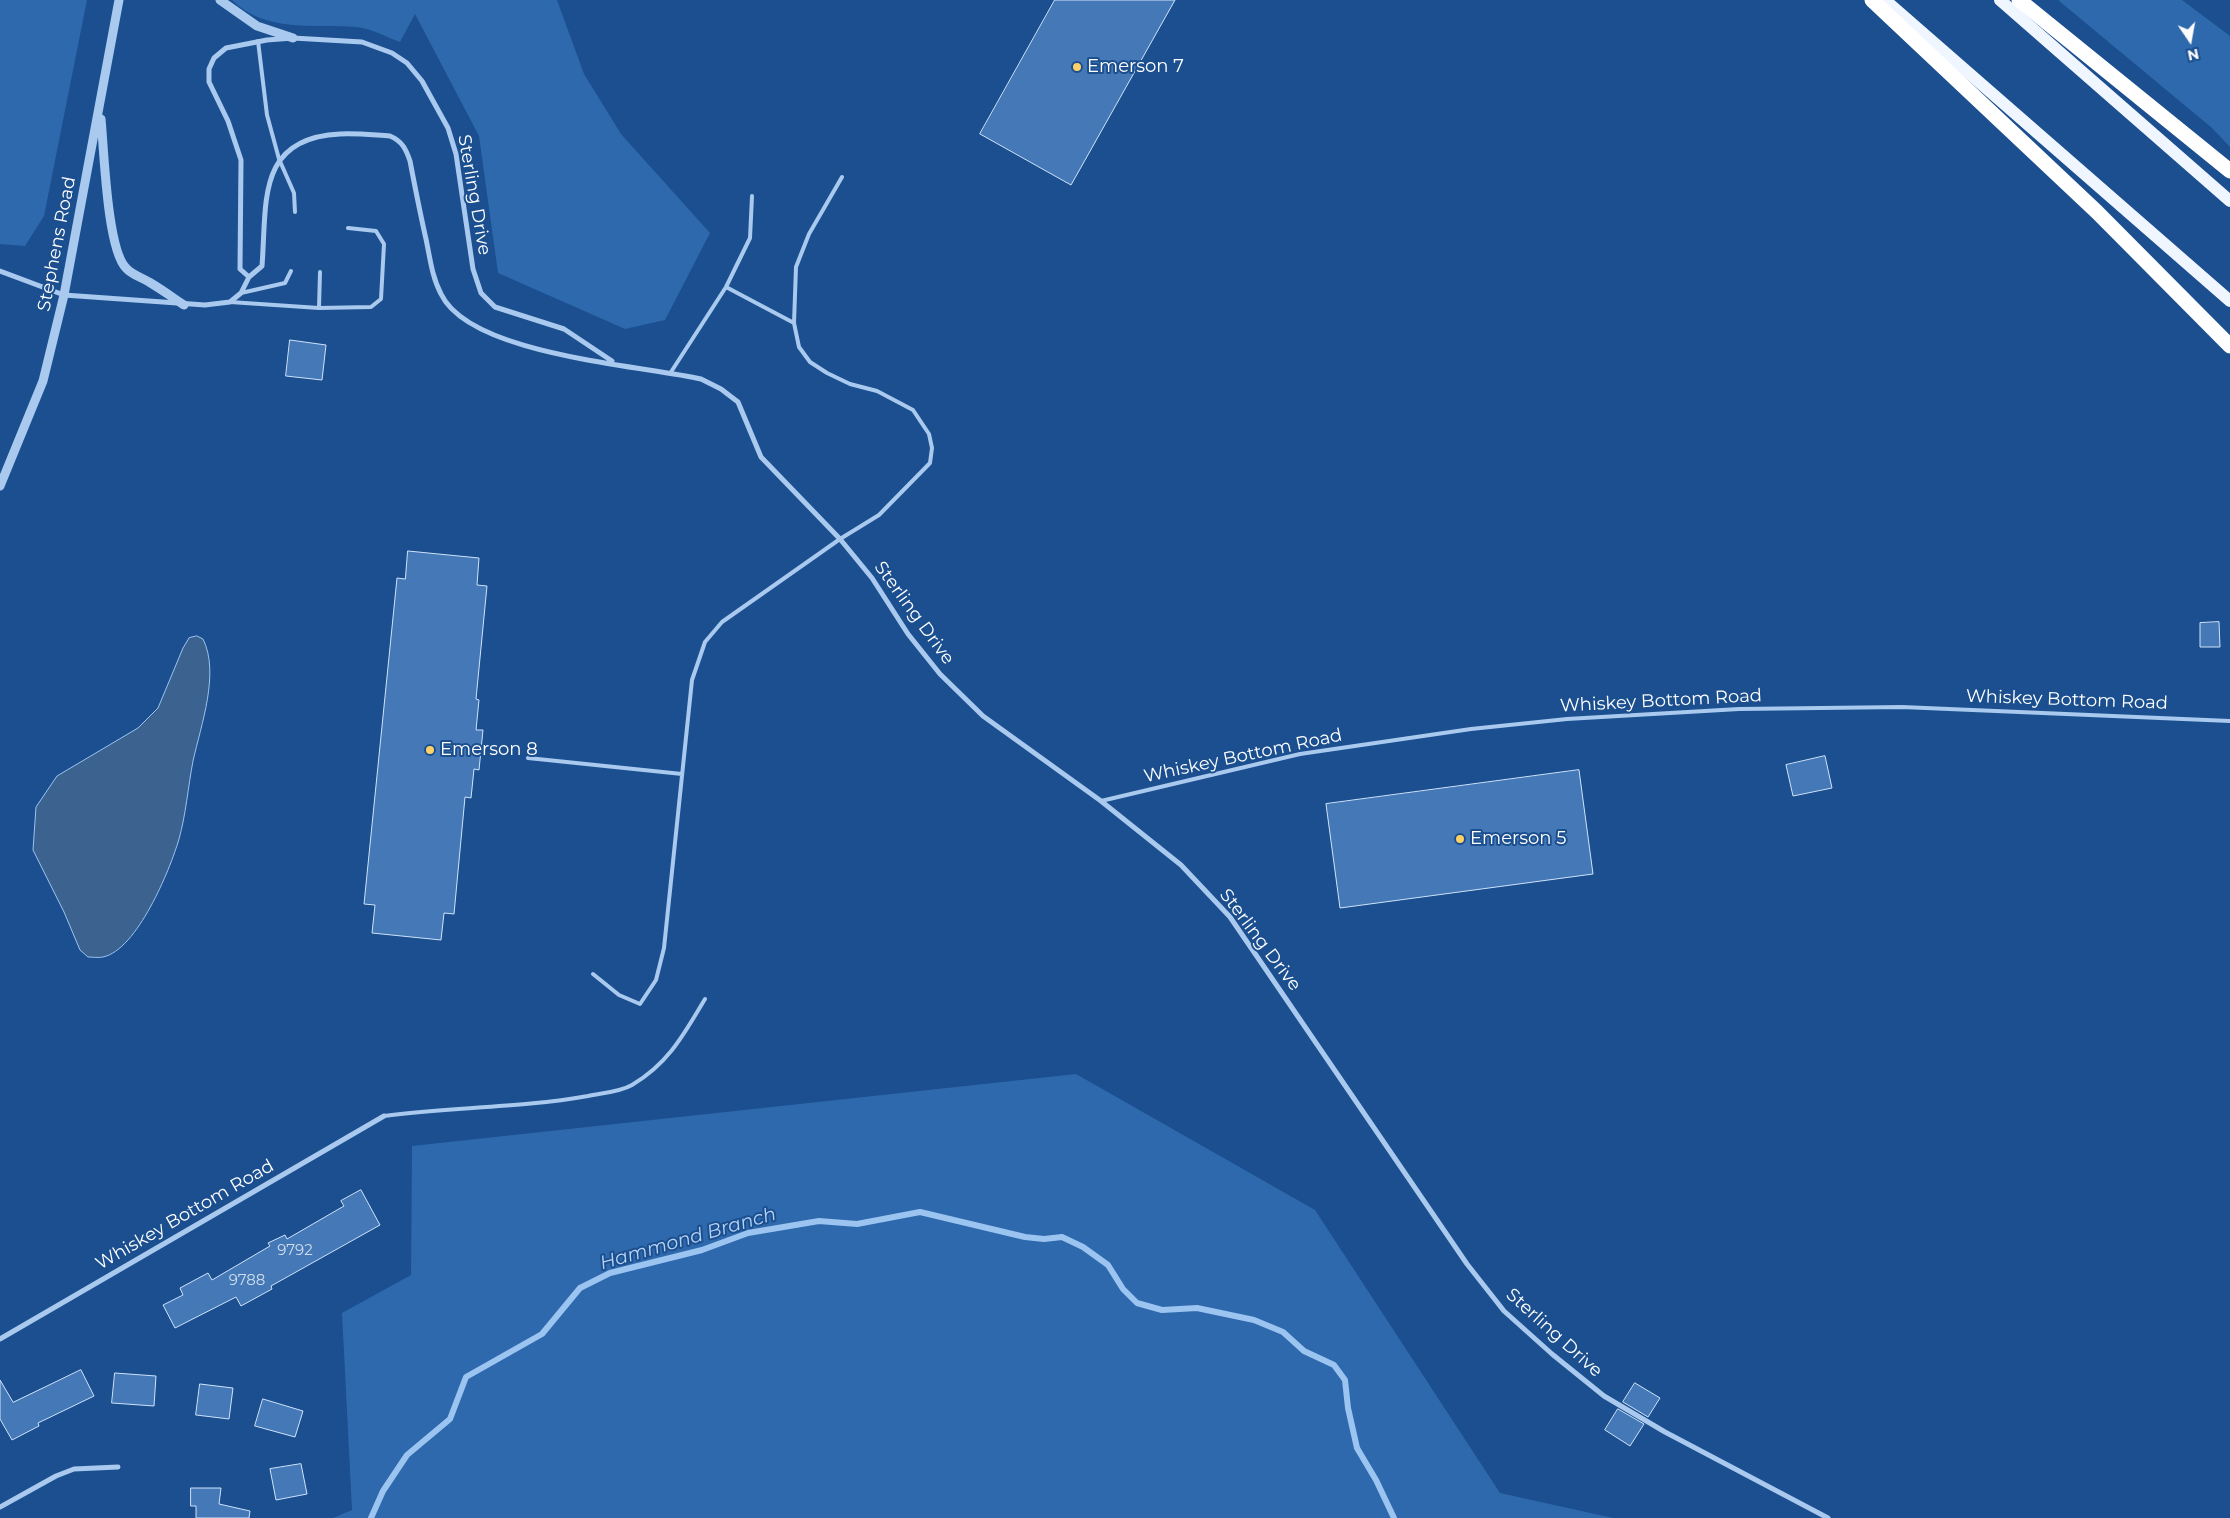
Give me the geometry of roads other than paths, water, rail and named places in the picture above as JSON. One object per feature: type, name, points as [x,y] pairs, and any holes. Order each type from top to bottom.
[{"type":"highway","points":[[1872,0],[2097,212],[2230,346]]},
{"type":"highway","points":[[2019,0],[2230,171]]},
{"type":"main road","points":[[1885,0],[2230,301]]},
{"type":"main road","points":[[2000,0],[2230,201]]},
{"type":"street","name":"Stephens Road","points":[[0,486],[43,381],[64,295],[119,0]]},
{"type":"street","points":[[220,0],[257,26],[293,38]]},
{"type":"street","name":"Sterling Drive","points":[[249,277],[240,269],[241,160],[228,121],[211,89],[208,75],[211,64],[219,53],[236,44],[293,38],[362,42],[392,53],[407,63],[422,81],[453,140],[473,269],[480,293],[495,308],[564,329],[614,363]]},
{"type":"street","points":[[100,109],[112,227],[119,259],[125,268],[136,276],[148,281],[184,305]]},
{"type":"street","name":"Sterling Drive","points":[[279,159],[294,145],[316,137],[342,133],[390,136],[396,139],[406,150],[410,161],[433,273],[441,295],[452,313],[469,323],[526,348],[553,354],[671,372],[701,379],[721,389],[738,402],[761,457],[840,539],[872,578],[908,634],[940,674],[984,716],[1101,802],[1181,865],[1230,917],[1467,1264],[1504,1311],[1552,1354],[1604,1396],[1665,1432],[1828,1518]]},
{"type":"street","points":[[0,271],[64,295],[108,297],[184,305],[230,302],[241,293],[249,277],[262,266],[267,196],[279,159]]},
{"type":"street","name":"Whiskey Bottom Road","points":[[0,1339],[384,1116]]},
{"type":"street","points":[[0,1507],[56,1476],[74,1469],[118,1467]]},
{"type":"lane","points":[[258,41],[267,115],[279,159],[294,193],[295,212]]},
{"type":"lane","points":[[593,974],[619,995],[640,1004],[656,980],[664,948],[692,680],[705,642],[722,622],[840,539],[879,515],[930,463],[932,448],[928,434],[913,410],[877,391],[850,384],[827,373],[810,362],[799,346],[794,323],[796,267],[809,234],[842,177]]},
{"type":"lane","points":[[671,372],[726,287],[750,238],[752,196]]},
{"type":"lane","points":[[230,302],[319,308],[371,307],[381,299],[384,244],[376,231],[348,228]]},
{"type":"lane","points":[[241,293],[285,283],[291,271]]},
{"type":"lane","points":[[319,308],[320,272]]},
{"type":"lane","points":[[726,287],[794,323]]},
{"type":"lane","name":"Whiskey Bottom Road","points":[[1101,802],[1300,754],[1471,729],[1567,719],[1739,709],[1902,707],[2230,721]]},
{"type":"lane","points":[[528,758],[682,774]]},
{"type":"lane","points":[[384,1116],[432,1110],[551,1103],[631,1086],[650,1073],[676,1048],[705,999]]},
{"type":"waterway","name":"Hammond Branch","points":[[371,1518],[383,1491],[407,1455],[450,1419],[466,1377],[542,1334],[580,1288],[610,1273],[702,1250],[748,1233],[819,1221],[857,1224],[920,1212],[1025,1237],[1044,1239],[1062,1237],[1083,1247],[1108,1265],[1123,1289],[1137,1303],[1162,1310],[1197,1308],[1254,1320],[1283,1332],[1304,1351],[1334,1365],[1345,1380],[1348,1408],[1357,1448],[1376,1480],[1394,1518]]},
{"type":"place","name":"Emerson 7","points":[[1077,67]]},
{"type":"place","name":"Emerson 8","points":[[430,750]]},
{"type":"place","name":"Emerson 5","points":[[1460,839]]}]
